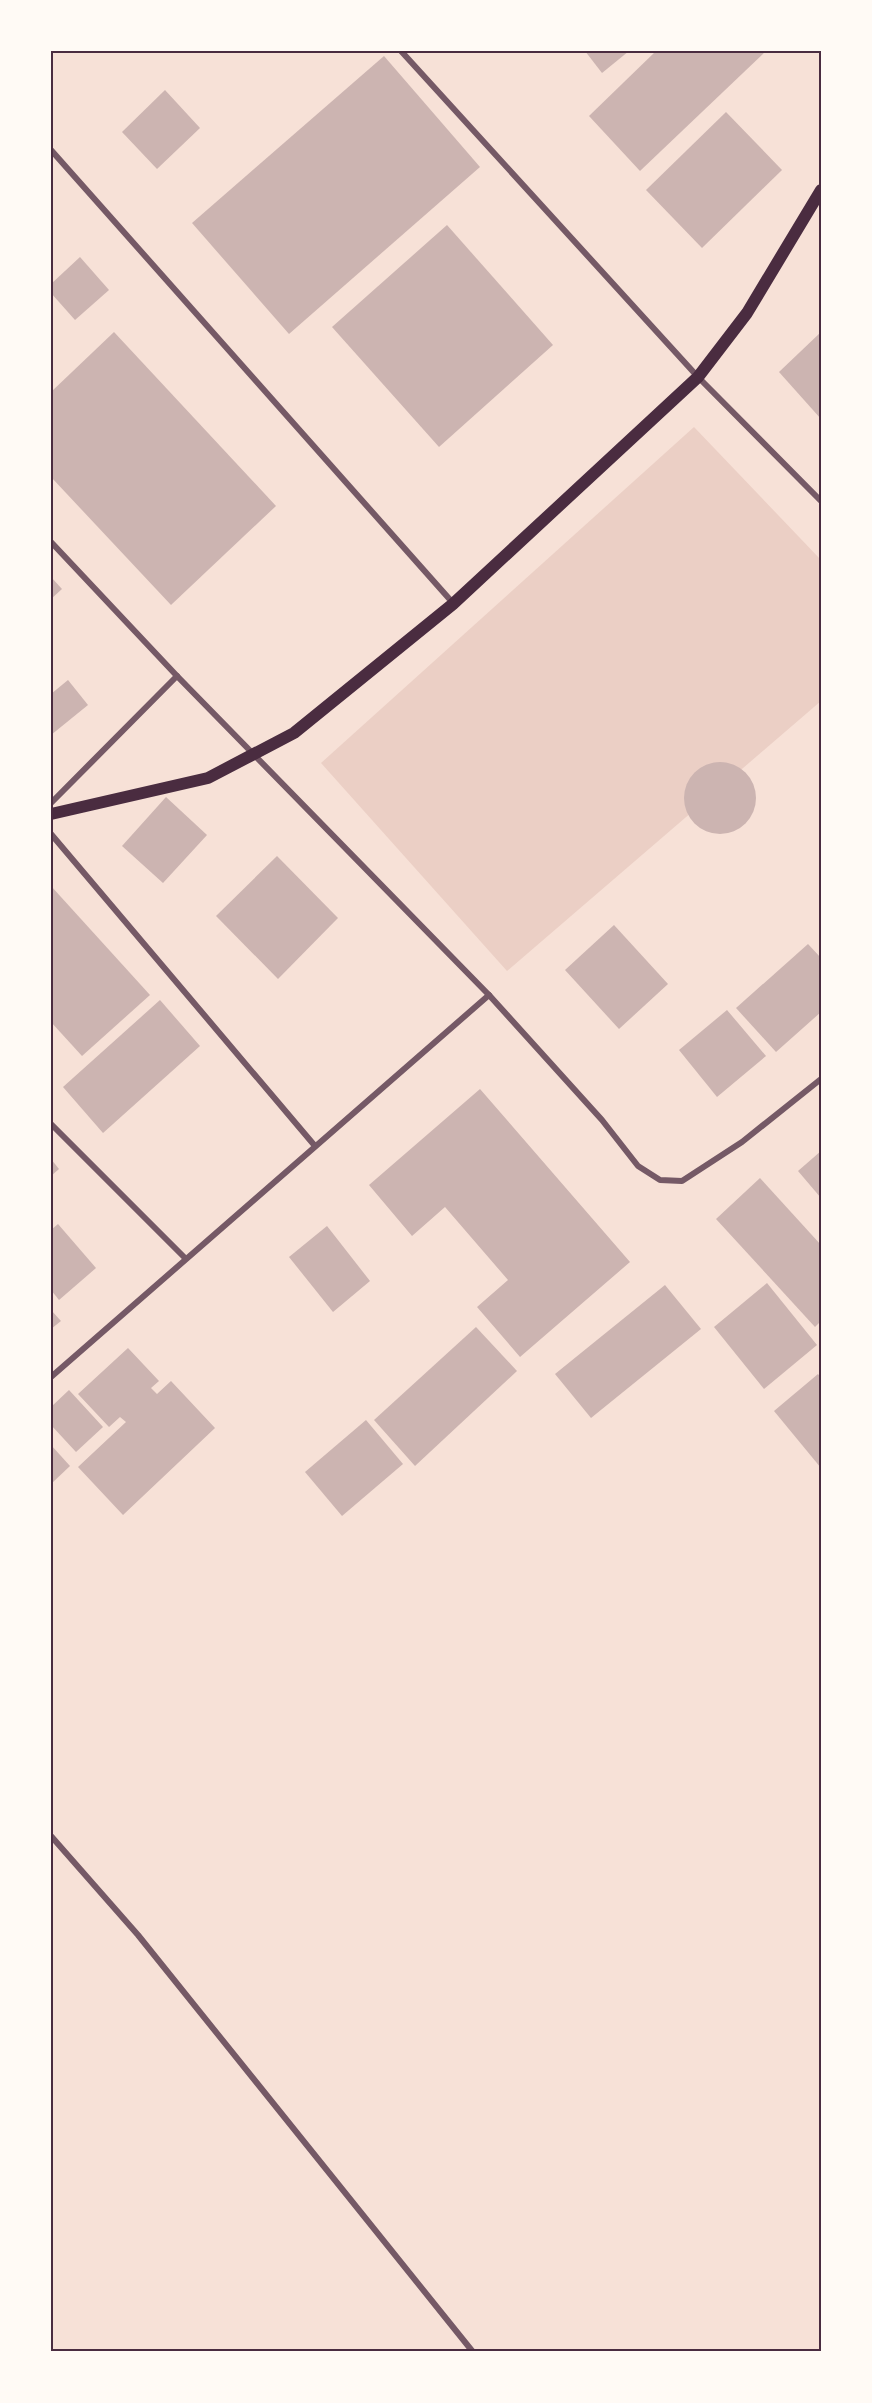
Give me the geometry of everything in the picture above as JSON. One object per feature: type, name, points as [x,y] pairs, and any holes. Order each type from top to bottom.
[{"type":"main road","points":[[51,814],[208,778],[254,756],[294,733],[453,604],[698,377],[747,313],[821,190]]},
{"type":"street","points":[[401,51],[698,377],[821,501]]},
{"type":"street","points":[[51,150],[453,604]]},
{"type":"street","points":[[51,542],[254,756],[489,995],[602,1120],[638,1166],[660,1180],[682,1181],[742,1143],[821,1079]]},
{"type":"street","points":[[51,803],[177,676]]},
{"type":"street","points":[[51,834],[315,1146]]},
{"type":"street","points":[[51,1377],[489,995]]},
{"type":"street","points":[[51,1124],[185,1258]]},
{"type":"street","points":[[51,1836],[138,1935],[473,2352]]},
{"type":"shaded area","points":[[694,427],[821,560],[821,701],[507,971],[321,763]]},
{"type":"building","points":[[585,51],[629,51],[602,73]]},
{"type":"building","points":[[656,51],[766,51],[640,171],[589,116]]},
{"type":"building","points":[[384,56],[480,167],[289,334],[192,223]]},
{"type":"building","points":[[165,90],[200,128],[157,169],[122,132]]},
{"type":"building","points":[[726,112],[782,170],[702,248],[646,190]]},
{"type":"building","points":[[447,225],[553,345],[439,447],[332,327]]},
{"type":"building","points":[[80,257],[109,290],[75,320],[51,293],[51,284]]},
{"type":"building","points":[[114,332],[276,506],[171,605],[51,477],[51,392]]},
{"type":"building","points":[[821,332],[821,419],[779,372]]},
{"type":"building","points":[[51,577],[62,589],[51,599]]},
{"type":"building","points":[[68,680],[88,705],[51,735],[51,694]]},
{"type":"building","points":[[720,762],[740,768],[750,778],[756,798],[750,818],[740,828],[720,834],[700,828],[690,818],[684,798],[690,778],[700,768]]},
{"type":"building","points":[[166,797],[207,835],[163,883],[122,846]]},
{"type":"building","points":[[277,856],[338,918],[278,979],[216,916]]},
{"type":"building","points":[[51,886],[150,995],[82,1056],[51,1022]]},
{"type":"building","points":[[614,925],[668,984],[619,1029],[565,970]]},
{"type":"building","points":[[808,944],[821,958],[821,1012],[776,1052],[736,1008]]},
{"type":"building","points":[[160,1000],[200,1046],[103,1133],[63,1087]]},
{"type":"building","points":[[727,1010],[766,1056],[717,1097],[679,1050]]},
{"type":"building","points":[[480,1089],[630,1262],[520,1357],[477,1307],[508,1280],[445,1207],[412,1236],[369,1185]]},
{"type":"building","points":[[821,1151],[821,1198],[798,1171]]},
{"type":"building","points":[[51,1159],[59,1169],[51,1176]]},
{"type":"building","points":[[760,1178],[821,1245],[821,1321],[815,1327],[716,1219]]},
{"type":"building","points":[[58,1224],[96,1268],[59,1300],[51,1290],[51,1230]]},
{"type":"building","points":[[327,1226],[370,1281],[333,1312],[289,1257]]},
{"type":"building","points":[[767,1283],[817,1345],[764,1389],[714,1327]]},
{"type":"building","points":[[665,1285],[701,1329],[591,1418],[555,1374]]},
{"type":"building","points":[[51,1310],[61,1321],[51,1329]]},
{"type":"building","points":[[476,1327],[517,1371],[415,1466],[374,1420]]},
{"type":"building","points":[[128,1348],[159,1381],[151,1388],[157,1394],[171,1381],[215,1428],[123,1515],[78,1467],[126,1422],[120,1417],[109,1427],[78,1394]]},
{"type":"building","points":[[818,1374],[821,1378],[821,1468],[774,1411]]},
{"type":"building","points":[[69,1390],[103,1427],[76,1452],[51,1425],[51,1407]]},
{"type":"building","points":[[366,1420],[403,1464],[342,1516],[305,1472]]},
{"type":"building","points":[[51,1445],[70,1466],[51,1484]]}]
